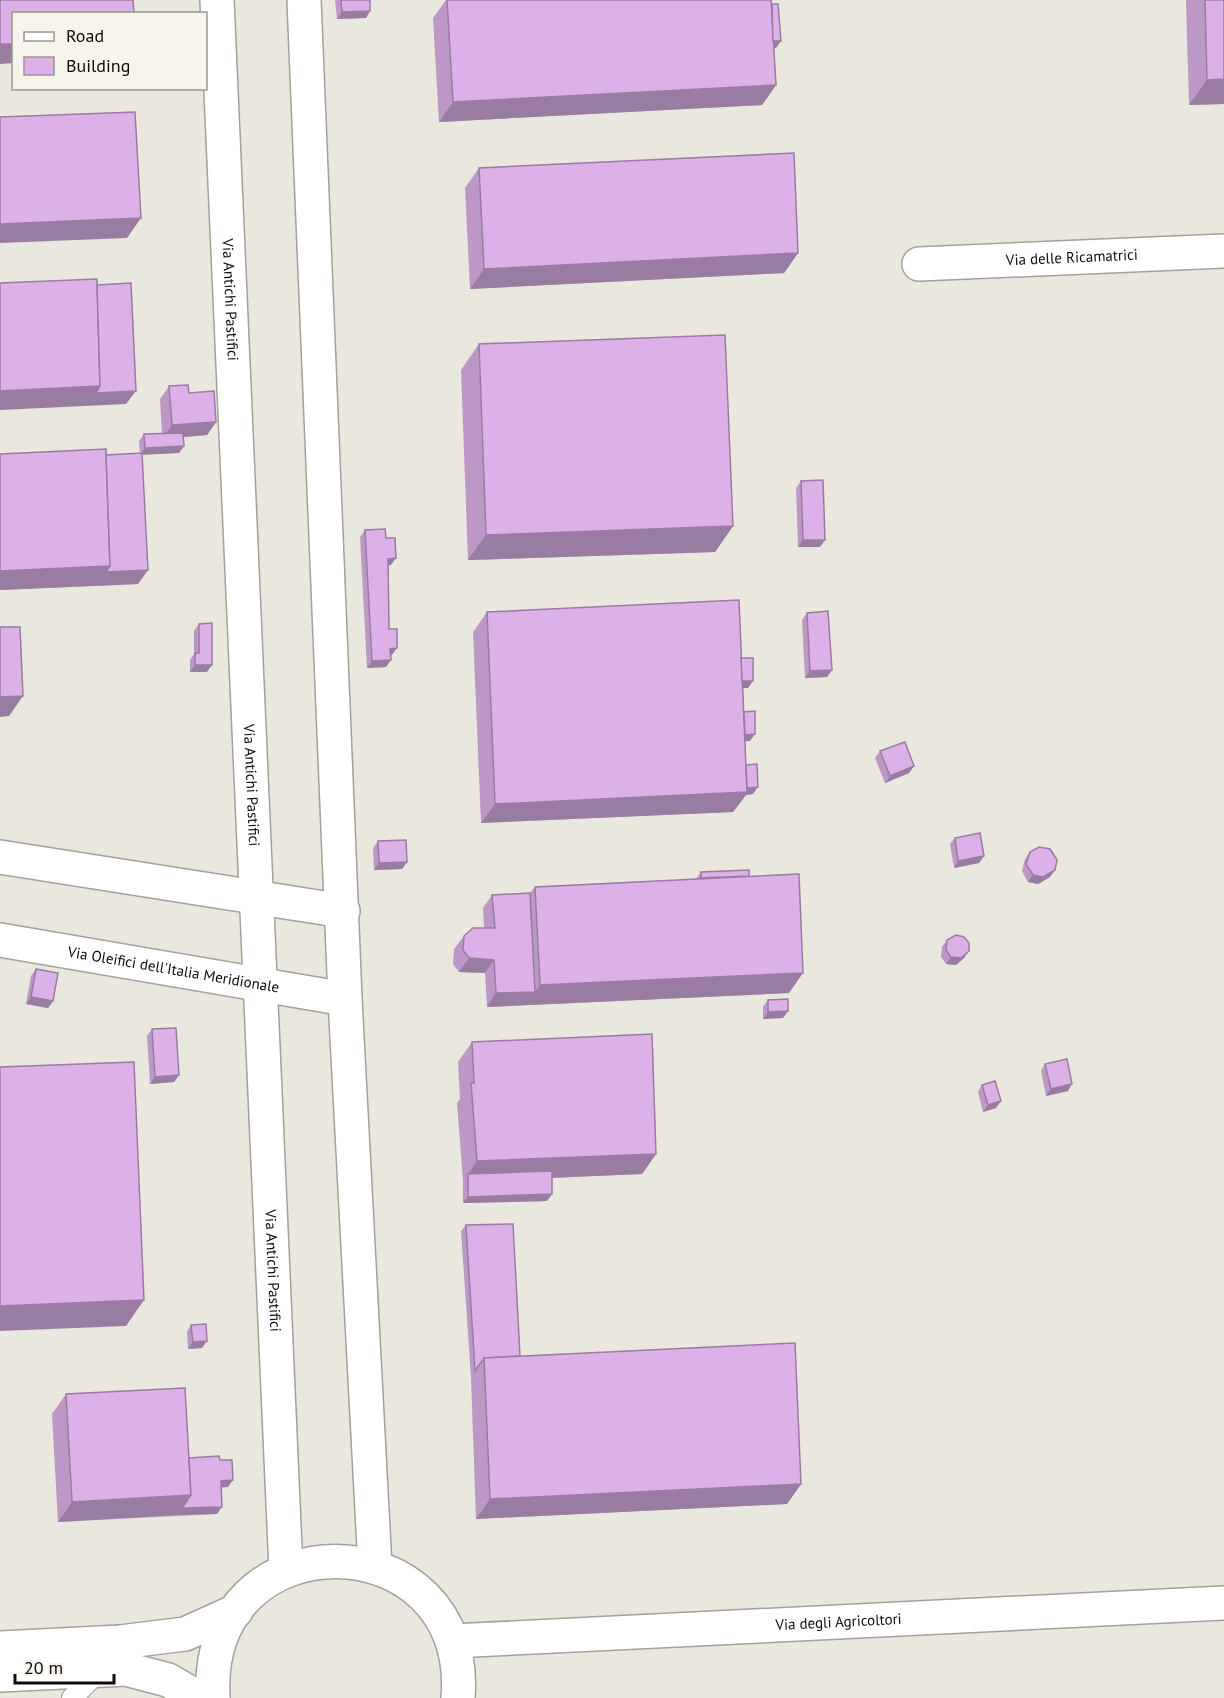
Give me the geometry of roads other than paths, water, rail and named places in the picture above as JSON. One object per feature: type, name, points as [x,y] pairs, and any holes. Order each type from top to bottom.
[{"type":"street","name":"Via Antichi Pastifici","points":[[217,0],[286,1571]]},
{"type":"street","points":[[304,0],[345,999],[375,1567]]},
{"type":"street","name":"Via delle Ricamatrici","points":[[919,264],[1224,251]]},
{"type":"street","points":[[0,857],[256,900],[343,911]]},
{"type":"street","name":"Via Oleifici dell'Italia Meridionale","points":[[0,940],[345,999]]},
{"type":"street","points":[[213,1698],[216,1651],[236,1611],[250,1594],[286,1571],[303,1564],[339,1560],[375,1567],[395,1575],[422,1595],[442,1621],[452,1641],[458,1662],[459,1698]]},
{"type":"street","name":"Via degli Agricoltori","points":[[452,1641],[1224,1603]]},
{"type":"street","points":[[0,1675],[115,1661],[186,1634],[236,1611]]},
{"type":"street","points":[[0,1648],[115,1661],[168,1680],[199,1698]]},
{"type":"lane","points":[[72,1698],[115,1661]]}]
